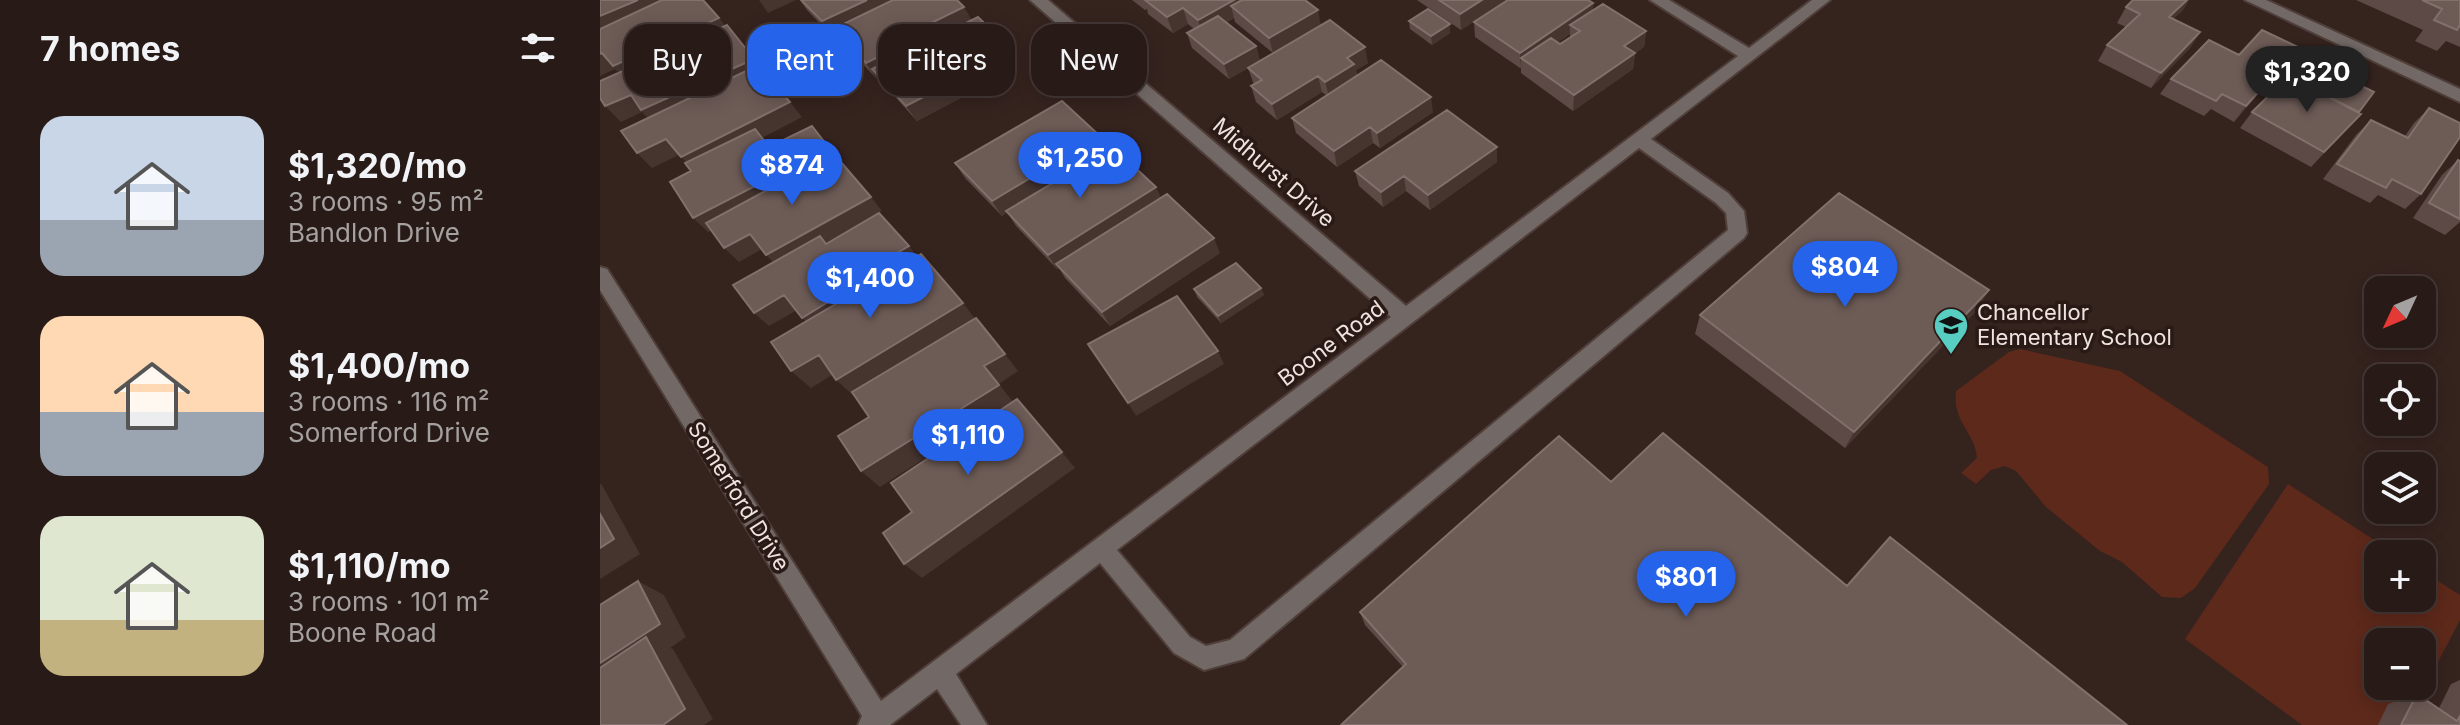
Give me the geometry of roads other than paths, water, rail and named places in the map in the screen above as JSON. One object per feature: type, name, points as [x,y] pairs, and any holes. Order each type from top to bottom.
[{"type":"street","name":"Midhurst Drive","points":[[1038,0],[1405,317]]},
{"type":"street","points":[[1658,0],[1749,55]]},
{"type":"street","name":"Boone Road","points":[[874,722],[1822,0]]},
{"type":"street","points":[[2253,0],[2460,96]]},
{"type":"street","points":[[1102,549],[1182,645],[1204,658],[1236,651],[1738,233],[1735,211],[1722,198],[1640,140]]},
{"type":"street","name":"Somerford Drive","points":[[600,274],[874,722]]},
{"type":"street","points":[[940,671],[975,725]]},
{"type":"place","name":"Chancellor Elementary School","points":[[1951,356]]}]
